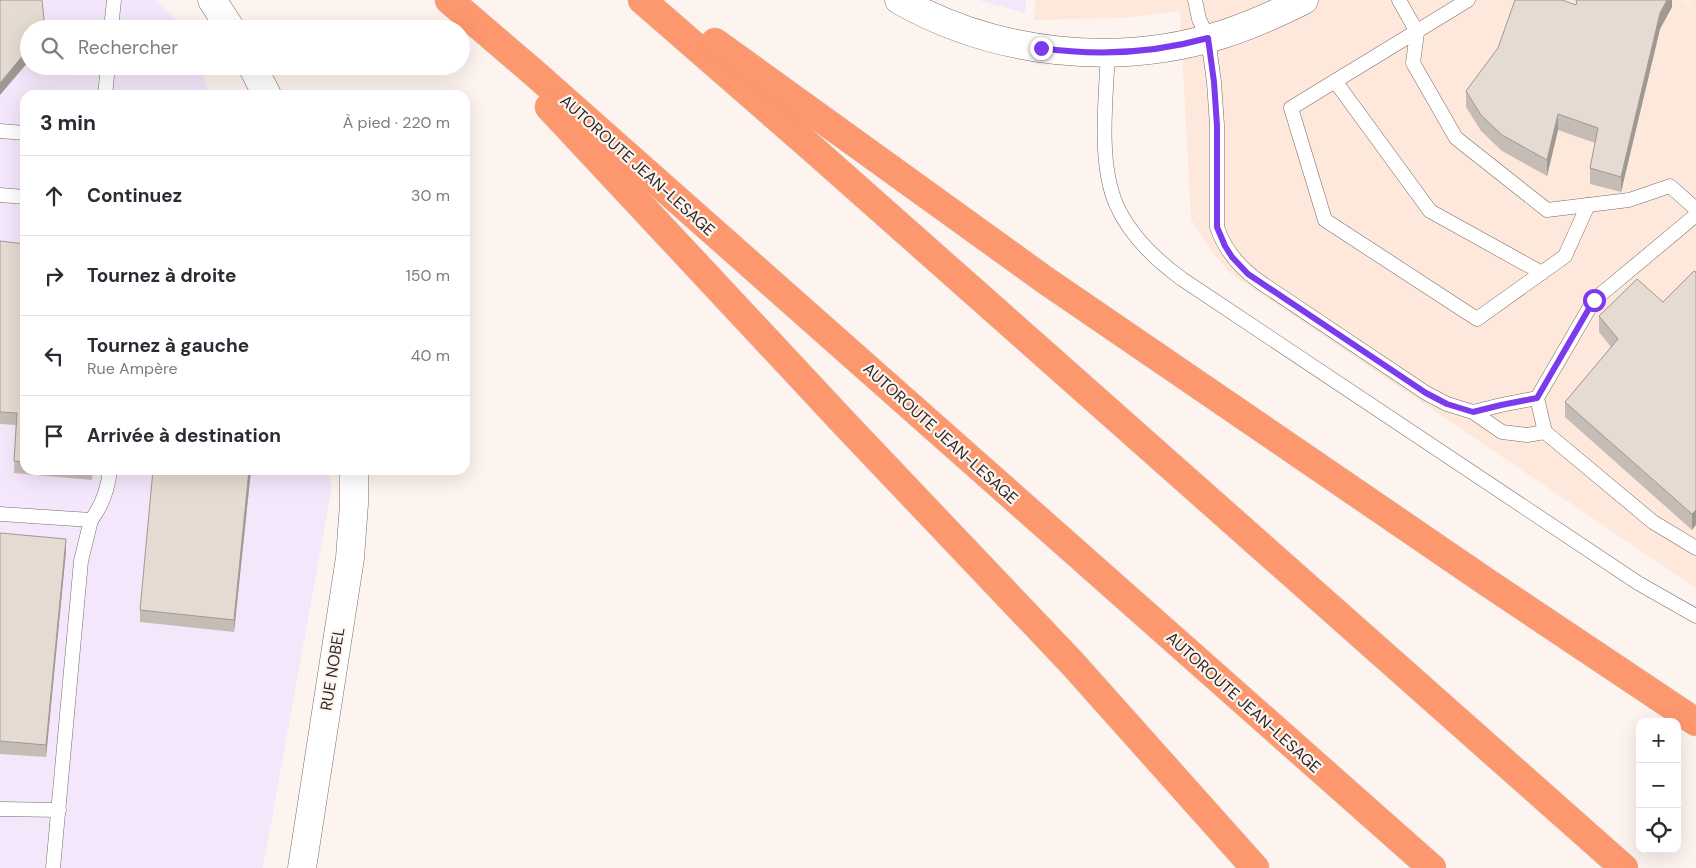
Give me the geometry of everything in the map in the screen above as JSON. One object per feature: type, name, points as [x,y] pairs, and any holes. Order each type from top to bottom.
[{"type":"highway","points":[[449,0],[468,20]]},
{"type":"highway","name":"AUTOROUTE JEAN-LESAGE","points":[[449,0],[533,72],[1432,868]]},
{"type":"highway","points":[[642,0],[820,155],[1624,868]]},
{"type":"highway","points":[[656,0],[1045,280],[1488,583],[1696,722]]},
{"type":"highway","points":[[470,22],[845,424],[1066,656],[1255,868]]},
{"type":"street","points":[[212,0],[225,20]]},
{"type":"street","points":[[899,0],[963,29],[1014,44],[1061,51],[1108,52],[1160,48],[1208,38],[1255,23],[1304,0]]},
{"type":"street","points":[[257,75],[264,90]]},
{"type":"street","name":"RUE NOBEL","points":[[302,868],[350,558],[354,475]]},
{"type":"lane","points":[[112,20],[114,0]]},
{"type":"lane","points":[[1195,0],[1199,19],[1208,38],[1214,82],[1217,118],[1217,227],[1232,257],[1248,274],[1426,393],[1447,404],[1473,412],[1502,432],[1527,435],[1545,432]]},
{"type":"lane","points":[[1399,0],[1417,32],[1413,63],[1456,138],[1547,210],[1628,200],[1670,186],[1696,209]]},
{"type":"lane","points":[[1468,0],[1291,108],[1325,220],[1477,319],[1565,256],[1588,205]]},
{"type":"lane","points":[[1108,52],[1105,129],[1108,176],[1122,216],[1155,256],[1182,279],[1412,434],[1638,583],[1696,616]]},
{"type":"lane","points":[[106,90],[107,75]]},
{"type":"lane","points":[[1335,81],[1430,212],[1542,273]]},
{"type":"lane","points":[[0,131],[20,133]]},
{"type":"lane","points":[[0,195],[20,197]]},
{"type":"lane","points":[[1696,216],[1594,300],[1537,398],[1545,432],[1653,522],[1696,548]]},
{"type":"lane","points":[[1473,412],[1537,398]]},
{"type":"lane","points":[[53,868],[81,561],[91,520],[98,511],[109,475]]},
{"type":"lane","points":[[0,514],[91,520]]},
{"type":"lane","points":[[0,809],[59,810]]},
{"type":"shaded area","points":[[0,0],[155,0],[177,20],[20,20],[20,75],[203,75],[207,90],[20,90],[20,475],[328,475],[332,487],[263,868],[0,868]]},
{"type":"shaded area","points":[[978,0],[1026,0],[1025,13]]},
{"type":"shaded area","points":[[1035,0],[1684,0],[1695,16],[1686,0],[1696,0],[1696,588],[1230,273],[1211,251],[1191,219],[1180,11],[1121,18],[1034,20]]},
{"type":"building","points":[[0,0],[42,0],[44,20],[20,20],[20,59],[0,83]]},
{"type":"building","points":[[1515,0],[1562,0],[1576,5],[1577,0],[1667,0],[1660,13],[1621,177],[1590,168],[1598,128],[1558,114],[1547,160],[1502,135],[1481,115],[1466,91],[1498,48]]},
{"type":"building","points":[[0,241],[20,243],[20,462],[14,461],[17,413],[0,412]]},
{"type":"building","points":[[1694,271],[1696,272],[1696,510],[1692,514],[1565,402],[1618,339],[1599,316],[1637,279],[1663,302]]},
{"type":"building","points":[[153,475],[248,475],[234,620],[140,610]]},
{"type":"building","points":[[0,533],[66,539],[46,745],[0,741]]},
{"type":"route","points":[[1041,48],[1082,52],[1141,50],[1180,45],[1208,38],[1217,126],[1217,227],[1232,257],[1248,274],[1426,393],[1447,404],[1473,412],[1537,398],[1594,300]]}]
